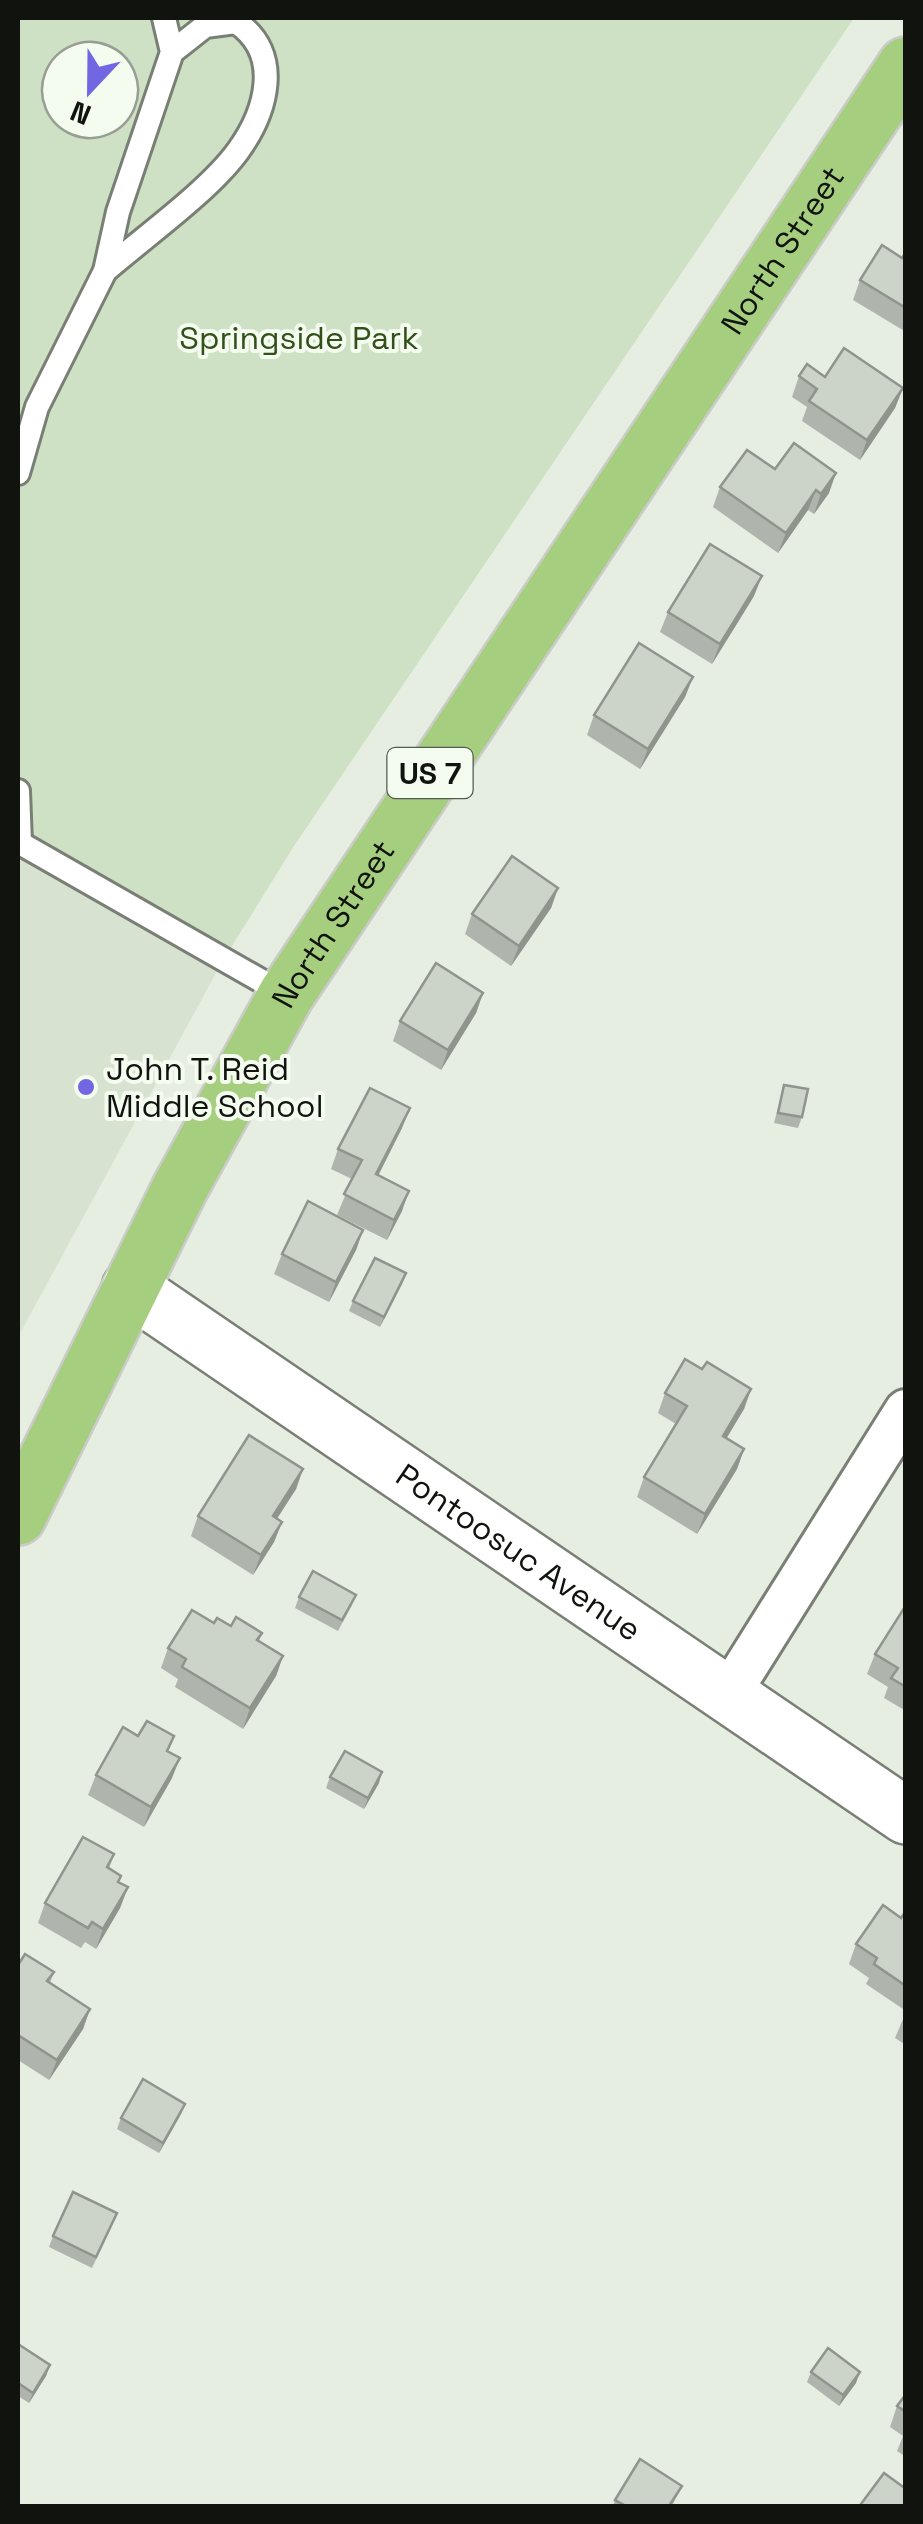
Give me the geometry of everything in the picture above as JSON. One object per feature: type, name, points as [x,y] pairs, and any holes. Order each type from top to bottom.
[{"type":"main road","name":"North Street","points":[[18,1517],[130,1288],[286,995],[906,65]]},
{"type":"street","name":"Pontoosuc Avenue","points":[[130,1288],[906,1816]]},
{"type":"street","points":[[728,1696],[906,1411]]},
{"type":"lane","points":[[18,474],[37,406],[105,270],[118,212],[172,52],[164,18]]},
{"type":"lane","points":[[105,270],[238,152],[262,102],[267,60],[256,35],[236,22],[205,26],[172,52]]},
{"type":"lane","points":[[18,791],[19,842],[286,995]]},
{"type":"shaded area","name":"John T. Reid Middle School","points":[[18,835],[222,962],[18,1337]]},
{"type":"green space","name":"Springside Park","points":[[18,18],[854,18],[294,846],[222,962],[18,835]]},
{"type":"building","points":[[882,245],[902,258],[906,252],[906,308],[860,280]]},
{"type":"building","points":[[844,348],[903,388],[867,440],[809,401],[817,389],[799,376],[807,364],[825,377]]},
{"type":"building","points":[[794,443],[836,473],[821,494],[816,490],[786,533],[720,487],[747,450],[775,469]]},
{"type":"building","points":[[710,544],[762,576],[720,644],[668,612]]},
{"type":"building","points":[[639,643],[693,677],[648,749],[594,715]]},
{"type":"building","points":[[512,856],[558,888],[519,946],[472,914]]},
{"type":"building","points":[[436,963],[483,993],[448,1050],[400,1021]]},
{"type":"building","points":[[784,1085],[808,1089],[802,1117],[778,1113]]},
{"type":"building","points":[[370,1088],[410,1108],[376,1174],[409,1191],[394,1220],[344,1194],[362,1160],[338,1149]]},
{"type":"building","points":[[308,1201],[363,1230],[336,1282],[282,1254]]},
{"type":"building","points":[[375,1258],[406,1273],[384,1317],[353,1301]]},
{"type":"building","points":[[685,1359],[702,1369],[707,1362],[751,1389],[723,1436],[744,1449],[705,1514],[644,1477],[687,1406],[665,1393]]},
{"type":"building","points":[[249,1435],[303,1469],[273,1516],[282,1522],[261,1555],[198,1516]]},
{"type":"building","points":[[313,1571],[356,1595],[342,1620],[299,1597]]},
{"type":"building","points":[[906,1605],[906,1687],[891,1678],[898,1668],[875,1654]]},
{"type":"building","points":[[192,1610],[214,1623],[217,1618],[231,1626],[236,1617],[262,1633],[257,1640],[283,1656],[250,1708],[182,1667],[186,1659],[168,1648]]},
{"type":"building","points":[[147,1721],[174,1736],[167,1751],[180,1758],[151,1807],[96,1775],[123,1727],[138,1736]]},
{"type":"building","points":[[345,1751],[382,1772],[368,1798],[330,1777]]},
{"type":"building","points":[[83,1837],[114,1854],[107,1867],[121,1876],[118,1882],[128,1887],[103,1929],[92,1922],[88,1928],[45,1903]]},
{"type":"building","points":[[883,1905],[901,1918],[906,1911],[906,1986],[874,1964],[877,1958],[856,1944]]},
{"type":"building","points":[[25,1954],[54,1972],[47,1981],[90,2009],[57,2060],[18,2035],[18,1965]]},
{"type":"building","points":[[143,2079],[185,2104],[163,2143],[121,2118]]},
{"type":"building","points":[[73,2192],[117,2213],[96,2257],[53,2236]]},
{"type":"building","points":[[18,2344],[50,2365],[33,2393],[18,2383]]},
{"type":"building","points":[[828,2348],[860,2372],[843,2395],[811,2372]]},
{"type":"building","points":[[906,2394],[906,2412],[897,2406]]},
{"type":"building","points":[[640,2459],[682,2486],[669,2506],[626,2506],[615,2500]]},
{"type":"building","points":[[884,2473],[906,2489],[906,2506],[861,2504]]},
{"type":"place","name":"John T. Reid Middle School","points":[[86,1087]]}]
